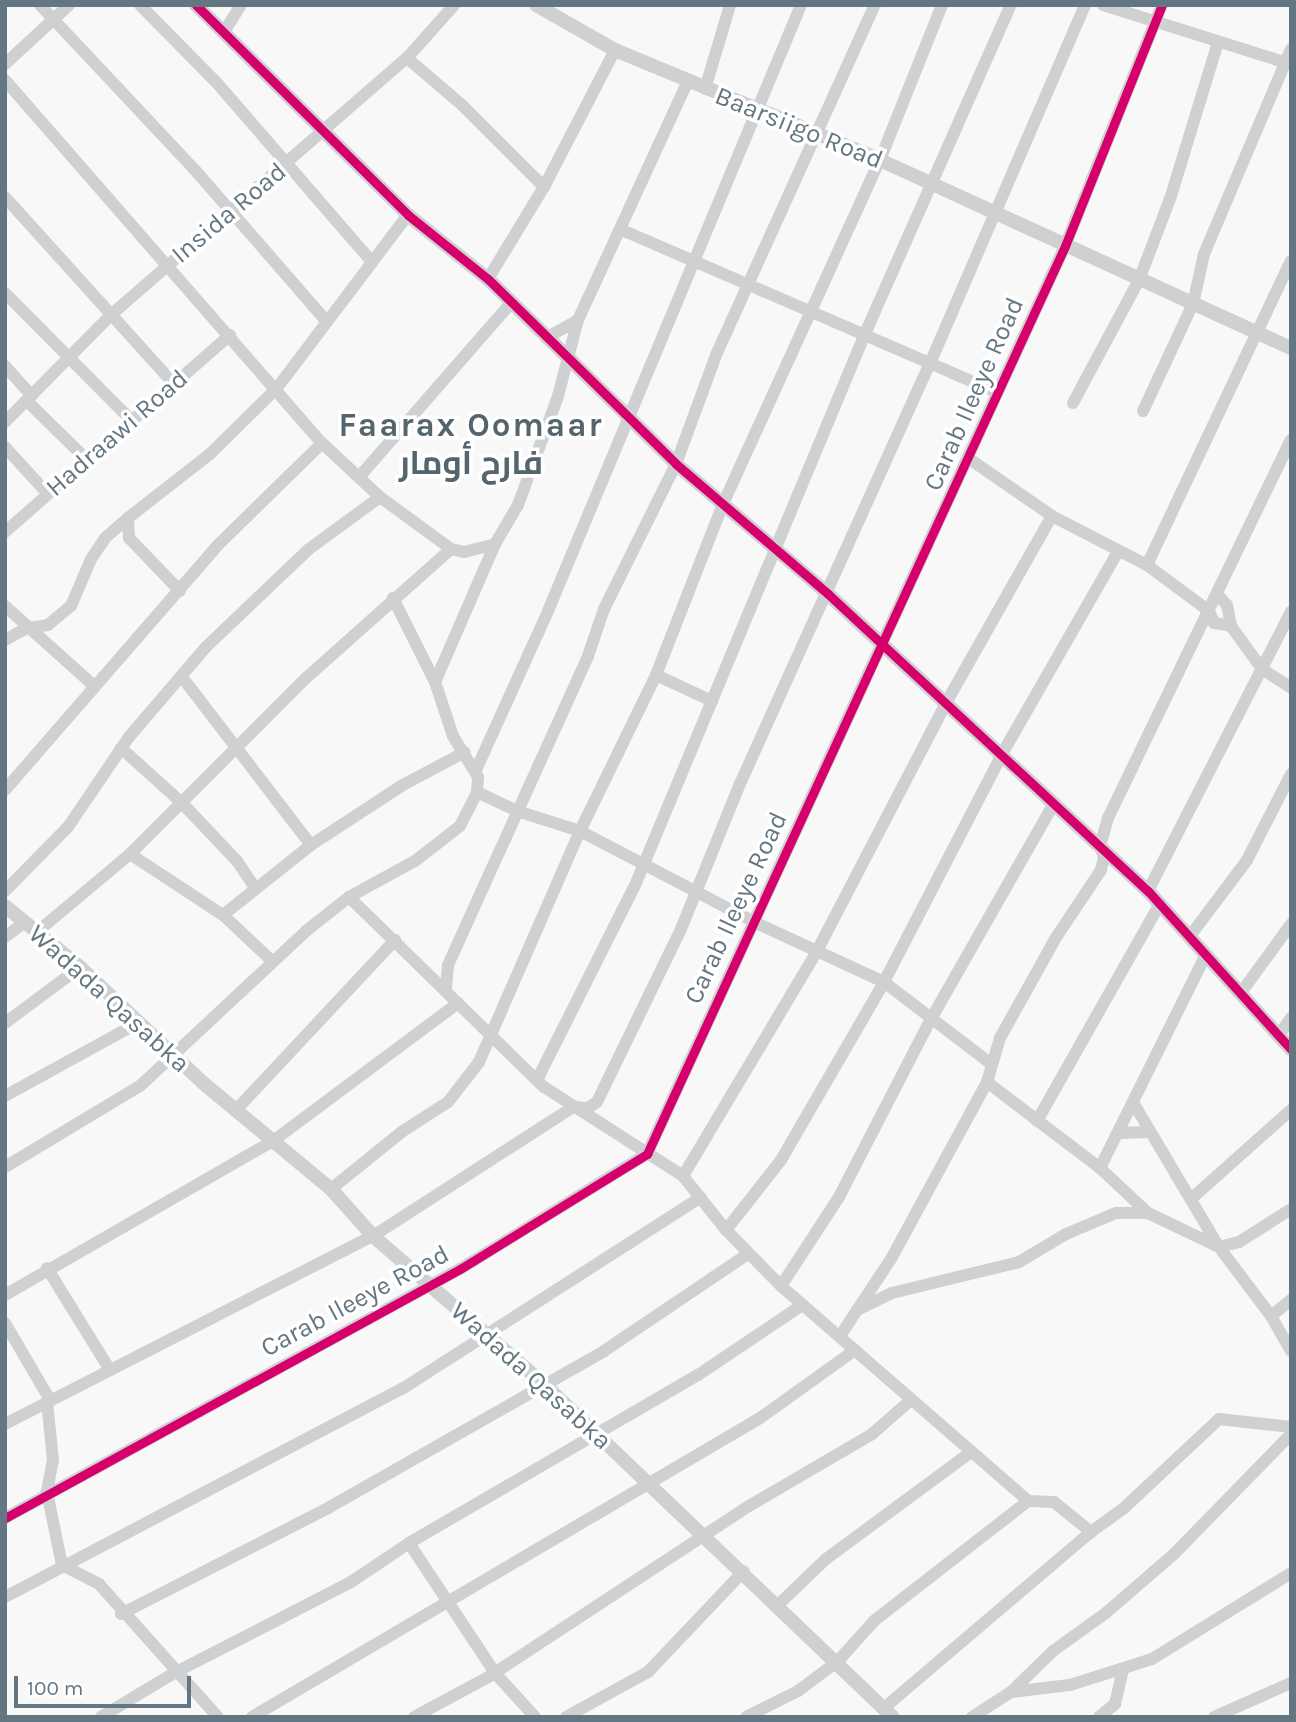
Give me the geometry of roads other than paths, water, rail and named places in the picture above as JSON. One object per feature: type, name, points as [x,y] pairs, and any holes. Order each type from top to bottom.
[{"type":"street","points":[[40,5],[195,170],[229,213],[327,322]]},
{"type":"street","points":[[5,64],[69,5]]},
{"type":"street","points":[[139,5],[217,83],[372,262]]},
{"type":"street","points":[[196,5],[408,215],[488,279],[567,362],[676,464],[827,593],[879,646],[1002,754],[1148,891],[1291,1049]]},
{"type":"street","points":[[224,32],[241,5]]},
{"type":"street","name":"Insida Road","points":[[5,422],[112,314],[168,263],[323,133],[407,58],[454,5]]},
{"type":"street","name":"Baarsiigo Road","points":[[536,5],[615,50],[880,160],[995,215],[1291,348]]},
{"type":"street","points":[[705,89],[730,5]]},
{"type":"street","points":[[5,1167],[140,1086],[272,961],[349,897],[444,840],[460,826],[477,792],[476,770],[629,420],[801,5]]},
{"type":"street","points":[[446,988],[448,965],[588,656],[604,609],[676,464],[716,355],[874,5]]},
{"type":"street","points":[[331,1189],[403,1131],[448,1102],[479,1062],[580,831],[656,675],[723,504],[880,160],[942,5]]},
{"type":"street","points":[[537,1080],[610,943],[640,864],[712,701],[864,336],[934,186],[1011,5]]},
{"type":"street","points":[[6,1423],[373,1236],[573,1107],[593,1106],[606,1087],[696,892],[932,361],[1085,5]]},
{"type":"street","points":[[1103,5],[1154,24],[1287,63]]},
{"type":"street","name":"Carab Ileeye Road","points":[[5,1518],[47,1492],[429,1285],[647,1154],[871,673],[879,646],[1065,246],[1162,5]]},
{"type":"street","points":[[1073,403],[1139,280],[1171,196],[1218,42]]},
{"type":"street","points":[[1143,411],[1193,304],[1205,254],[1291,49]]},
{"type":"street","points":[[488,279],[544,187],[615,50]]},
{"type":"street","points":[[407,58],[462,105],[544,187]]},
{"type":"street","points":[[5,79],[277,388],[322,443],[380,497],[451,549],[464,552],[495,544]]},
{"type":"street","points":[[435,682],[495,544],[518,505],[567,362],[578,320],[622,230],[688,82]]},
{"type":"street","points":[[5,197],[173,384]]},
{"type":"street","points":[[5,640],[27,628],[48,625],[72,606],[91,559],[105,538],[210,454],[277,388],[408,215]]},
{"type":"street","points":[[622,230],[864,336],[932,361],[997,392]]},
{"type":"street","points":[[1147,565],[1291,261]]},
{"type":"street","points":[[5,293],[132,421]]},
{"type":"street","points":[[360,476],[510,304]]},
{"type":"street","points":[[546,338],[578,320]]},
{"type":"street","name":"Hadraawi Road","points":[[7,528],[229,334]]},
{"type":"street","points":[[5,366],[30,398],[87,460]]},
{"type":"street","points":[[840,1336],[891,1259],[987,1082],[990,1063],[1055,940],[1101,870],[1104,857],[1100,846],[1108,818],[1219,595],[1291,440]]},
{"type":"street","points":[[5,790],[93,685],[180,591],[220,543],[322,443]]},
{"type":"street","points":[[5,447],[47,493]]},
{"type":"street","points":[[968,458],[1052,516],[1117,553],[1147,565],[1209,611],[1214,624],[1231,626]]},
{"type":"street","points":[[5,891],[81,811],[121,748],[206,647],[309,549],[380,497]]},
{"type":"street","points":[[682,1176],[817,951],[946,703],[1052,516]]},
{"type":"street","points":[[128,518],[129,538],[180,591]]},
{"type":"street","points":[[37,932],[130,854],[305,678],[451,549]]},
{"type":"street","points":[[726,1230],[781,1160],[884,982],[1002,754],[1117,553]]},
{"type":"street","points":[[1219,595],[1227,605],[1231,626],[1262,669],[1291,688]]},
{"type":"street","points":[[393,598],[435,682],[453,736],[476,770]]},
{"type":"street","points":[[5,606],[93,685]]},
{"type":"street","points":[[1148,891],[1291,611]]},
{"type":"street","points":[[656,675],[712,701]]},
{"type":"street","points":[[182,677],[311,845]]},
{"type":"street","points":[[121,748],[182,803],[237,861],[254,886]]},
{"type":"street","points":[[223,915],[254,886],[311,845],[401,786],[465,752]]},
{"type":"street","points":[[1190,936],[1247,860],[1291,774]]},
{"type":"street","points":[[477,792],[517,811],[580,831],[754,922],[884,982],[990,1063]]},
{"type":"street","points":[[782,1286],[839,1197],[931,1019],[1054,803]]},
{"type":"street","points":[[130,854],[223,915],[272,961]]},
{"type":"street","points":[[349,897],[446,988],[537,1080],[573,1107],[682,1176],[748,1254],[802,1305],[1028,1501],[1054,1502],[1091,1531]]},
{"type":"street","points":[[1037,1121],[1160,904]]},
{"type":"street","name":"Wadada Qasabka","points":[[5,906],[80,967],[173,1057],[331,1189],[373,1236],[543,1383],[779,1604],[889,1713]]},
{"type":"street","points":[[5,937],[25,922]]},
{"type":"street","points":[[1240,994],[1291,924]]},
{"type":"street","points":[[236,1110],[395,940]]},
{"type":"street","points":[[1100,1168],[1206,954]]},
{"type":"street","points":[[5,1023],[80,967]]},
{"type":"street","points":[[5,1294],[273,1140],[458,1003]]},
{"type":"street","points":[[1279,1035],[1291,1018]]},
{"type":"street","points":[[5,1096],[138,1023]]},
{"type":"street","points":[[987,1082],[1100,1168],[1148,1213],[1219,1247],[1239,1242],[1291,1209]]},
{"type":"street","points":[[1134,1104],[1219,1247],[1271,1315],[1291,1351]]},
{"type":"street","points":[[1191,1199],[1291,1110]]},
{"type":"street","points":[[1118,1133],[1149,1132]]},
{"type":"street","points":[[5,1597],[402,1390],[701,1197]]},
{"type":"street","points":[[857,1311],[892,1293],[1019,1262],[1066,1234],[1115,1213],[1148,1213]]},
{"type":"street","points":[[121,1614],[328,1508],[543,1383],[604,1351],[748,1254]]},
{"type":"street","points":[[47,1268],[110,1370]]},
{"type":"street","points":[[1271,1315],[1291,1300]]},
{"type":"street","points":[[101,1717],[176,1672],[351,1582],[409,1543],[698,1375],[802,1305]]},
{"type":"street","points":[[5,1323],[48,1401],[53,1460],[47,1492],[62,1565]]},
{"type":"street","points":[[252,1717],[648,1481],[760,1418],[855,1350]]},
{"type":"street","points":[[414,1717],[495,1673],[704,1534],[872,1434],[911,1399]]},
{"type":"street","points":[[889,1713],[1091,1531],[1124,1508],[1219,1419],[1291,1427]]},
{"type":"street","points":[[974,1716],[1011,1692],[1053,1651],[1174,1554],[1291,1434]]},
{"type":"street","points":[[779,1604],[826,1559],[971,1452]]},
{"type":"street","points":[[746,1717],[798,1691],[838,1661],[883,1613],[1028,1501]]},
{"type":"street","points":[[409,1543],[495,1673],[535,1717]]},
{"type":"street","points":[[62,1565],[99,1584],[121,1614],[218,1717]]},
{"type":"street","points":[[566,1717],[648,1672],[744,1571]]},
{"type":"street","points":[[1011,1692],[1070,1685],[1152,1659],[1291,1573]]},
{"type":"street","points":[[1099,1717],[1115,1704],[1124,1670]]},
{"type":"street","points":[[1214,1717],[1291,1683]]},
{"type":"district","name":"Faarax Oomaar فارح أومار","points":[[471,445]]}]
